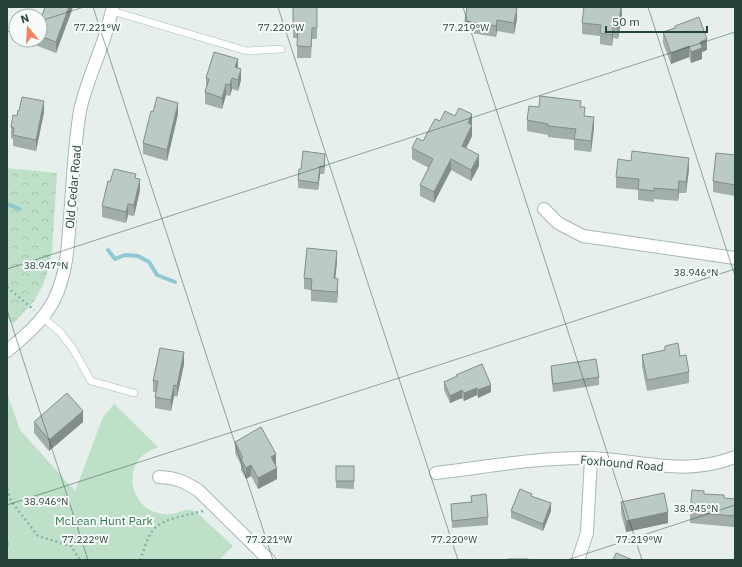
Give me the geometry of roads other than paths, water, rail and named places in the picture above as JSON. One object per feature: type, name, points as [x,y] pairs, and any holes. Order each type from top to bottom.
[{"type":"street","name":"Old Cedar Road","points":[[7,351],[42,317],[54,300],[66,264],[80,111],[87,84],[104,39],[112,9]]},
{"type":"street","points":[[544,210],[558,223],[583,236],[735,258]]},
{"type":"street","name":"Foxhound Road","points":[[436,473],[537,461],[591,458],[679,468],[713,464],[735,457]]},
{"type":"street","points":[[578,560],[588,526],[591,458]]},
{"type":"street","points":[[159,477],[174,478],[185,482],[198,490],[269,560]]},
{"type":"lane","points":[[112,9],[247,51],[281,49]]},
{"type":"lane","points":[[42,317],[60,332],[73,350],[91,381],[134,393]]},
{"type":"waterway","points":[[7,204],[20,209]]},
{"type":"waterway","points":[[108,250],[115,259],[125,255],[138,256],[149,262],[157,275],[175,282]]},
{"type":"park label","name":"McLean Hunt Park","points":[[104,520]]}]
